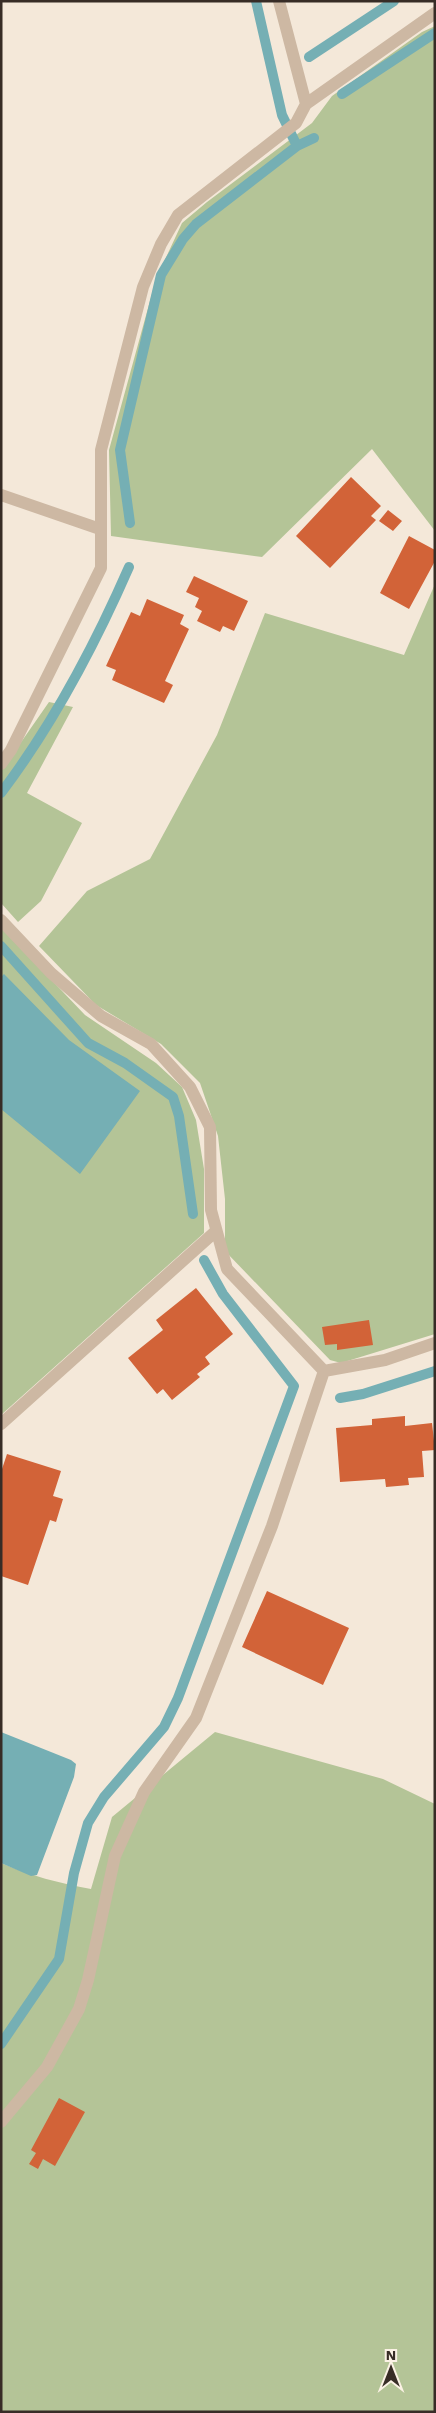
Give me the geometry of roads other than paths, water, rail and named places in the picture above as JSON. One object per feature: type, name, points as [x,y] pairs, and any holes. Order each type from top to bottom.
[{"type":"street","points":[[279,1],[306,104]]},
{"type":"street","points":[[1,764],[20,732],[100,568],[102,450],[143,287],[161,244],[178,215],[296,123],[306,104],[435,12]]},
{"type":"street","points":[[1,495],[100,529]]},
{"type":"street","points":[[1,920],[52,973],[100,1016],[152,1044],[190,1086],[210,1126],[211,1210],[226,1269],[324,1371]]},
{"type":"street","points":[[1,1424],[216,1232]]},
{"type":"street","points":[[324,1371],[385,1360],[435,1343]]},
{"type":"street","points":[[1,2122],[47,2067],[79,2009],[88,1980],[115,1856],[144,1792],[196,1718],[272,1526],[324,1371]]},
{"type":"water","points":[[4,974],[69,1040],[140,1091],[80,1174],[1,1109],[1,977]]},
{"type":"water","points":[[1,1732],[71,1760],[76,1764],[74,1777],[37,1875],[31,1876],[1,1863]]},
{"type":"waterway","points":[[130,523],[120,450],[161,275],[183,239],[196,224],[297,146],[282,115],[256,1]]},
{"type":"waterway","points":[[309,57],[394,1]]},
{"type":"waterway","points":[[342,94],[435,33]]},
{"type":"waterway","points":[[297,146],[314,138]]},
{"type":"waterway","points":[[1,793],[56,712],[72,684],[102,626],[129,567]]},
{"type":"waterway","points":[[1,946],[88,1043],[125,1063],[173,1097],[179,1116],[193,1214]]},
{"type":"waterway","points":[[1,2044],[59,1959],[74,1873],[88,1823],[104,1797],[164,1727],[178,1698],[294,1386],[223,1294],[204,1260]]},
{"type":"waterway","points":[[340,1398],[363,1394],[435,1371]]}]
